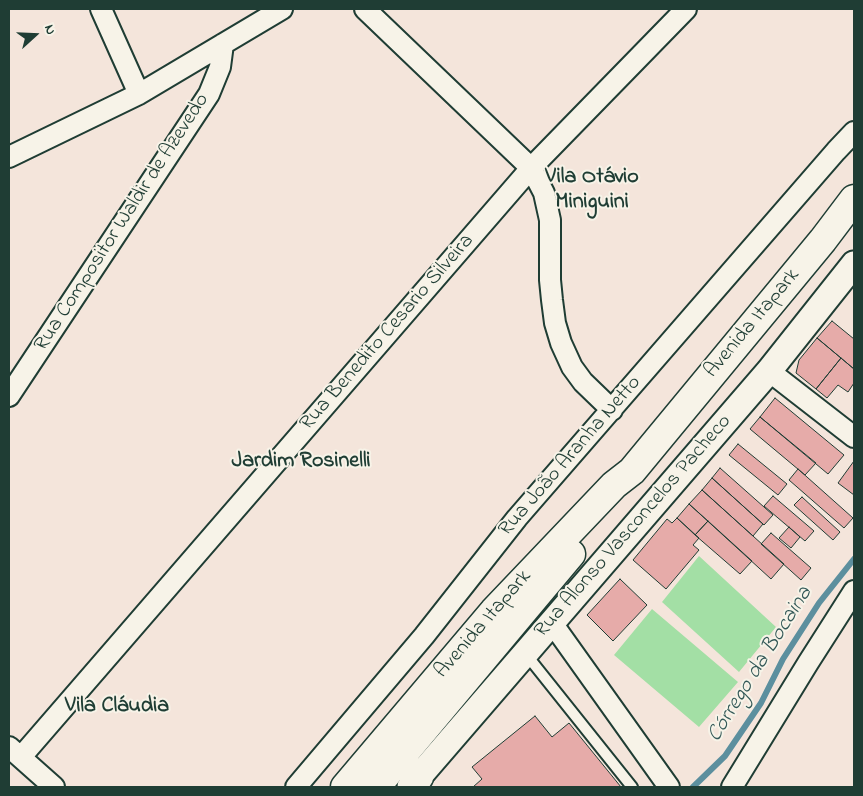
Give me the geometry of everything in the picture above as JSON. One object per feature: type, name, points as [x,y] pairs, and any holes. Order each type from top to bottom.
[{"type":"main road","name":"Avenida Itapark","points":[[376,787],[389,753],[494,611],[614,485],[632,471],[823,240],[854,199]]},
{"type":"main road","name":"Avenida Itapark","points":[[345,787],[389,753]]},
{"type":"main road","points":[[389,753],[414,782]]},
{"type":"street","points":[[101,9],[139,94]]},
{"type":"street","points":[[9,157],[139,94],[282,9]]},
{"type":"street","points":[[365,9],[531,168],[544,193],[550,220],[551,290],[555,323],[561,343],[572,367],[583,382],[612,410]]},
{"type":"street","name":"Rua Benedito Cesario Silveira","points":[[15,752],[531,168],[686,9]]},
{"type":"street","name":"Rua Compositor Waldir de Azevedo","points":[[9,396],[210,94],[220,67],[223,44]]},
{"type":"street","name":"Rua João Aranha Netto","points":[[296,787],[424,636],[517,518],[854,132]]},
{"type":"street","name":"Rua Alonso Vasconcelos Pacheco","points":[[414,782],[768,371],[854,264]]},
{"type":"street","points":[[768,371],[854,437]]},
{"type":"street","points":[[732,787],[854,591]]},
{"type":"street","points":[[552,623],[669,787]]},
{"type":"street","points":[[15,752],[54,787]]},
{"type":"lane","points":[[525,653],[632,787]]},
{"type":"green space","points":[[699,556],[776,627],[739,672],[662,602]]},
{"type":"green space","points":[[652,609],[738,682],[699,727],[614,655]]},
{"type":"building","points":[[832,321],[854,339],[854,369],[817,338]]},
{"type":"building","points":[[817,338],[841,358],[816,389],[796,373],[799,360]]},
{"type":"building","points":[[841,358],[854,369],[854,383],[848,392],[838,385],[827,398],[816,389]]},
{"type":"building","points":[[775,398],[844,455],[828,474],[760,417]]},
{"type":"building","points":[[760,417],[816,463],[805,475],[750,429]]},
{"type":"building","points":[[738,444],[787,484],[778,495],[729,455]]},
{"type":"building","points":[[854,461],[854,495],[838,483]]},
{"type":"building","points":[[720,468],[773,515],[764,525],[712,478]]},
{"type":"building","points":[[798,469],[853,518],[844,528],[789,480]]},
{"type":"building","points":[[712,478],[763,524],[753,536],[702,490]]},
{"type":"building","points":[[702,490],[784,564],[771,579],[689,504]]},
{"type":"building","points":[[773,496],[814,531],[805,541],[764,506]]},
{"type":"building","points":[[802,497],[840,532],[833,540],[794,505]]},
{"type":"building","points":[[689,504],[708,521],[695,535],[677,518]]},
{"type":"building","points":[[677,518],[699,538],[693,545],[699,550],[666,589],[633,560],[667,519],[672,523]]},
{"type":"building","points":[[708,521],[752,561],[740,574],[695,535]]},
{"type":"building","points":[[789,527],[800,537],[791,548],[779,538]]},
{"type":"building","points":[[771,533],[811,568],[801,580],[761,544]]},
{"type":"building","points":[[620,579],[647,605],[613,641],[587,615]]},
{"type":"building","points":[[535,716],[552,737],[569,723],[621,787],[473,787],[482,779],[472,767]]},
{"type":"waterway","name":"Córrego da Bocaina","points":[[693,787],[725,756],[761,703],[783,659],[819,603],[854,559]]},
{"type":"district","name":"Vila Otávio Miniguini","points":[[592,190]]},
{"type":"district","name":"Jardim Rosinelli","points":[[301,462]]},
{"type":"district","name":"Vila Cláudia","points":[[117,707]]}]
